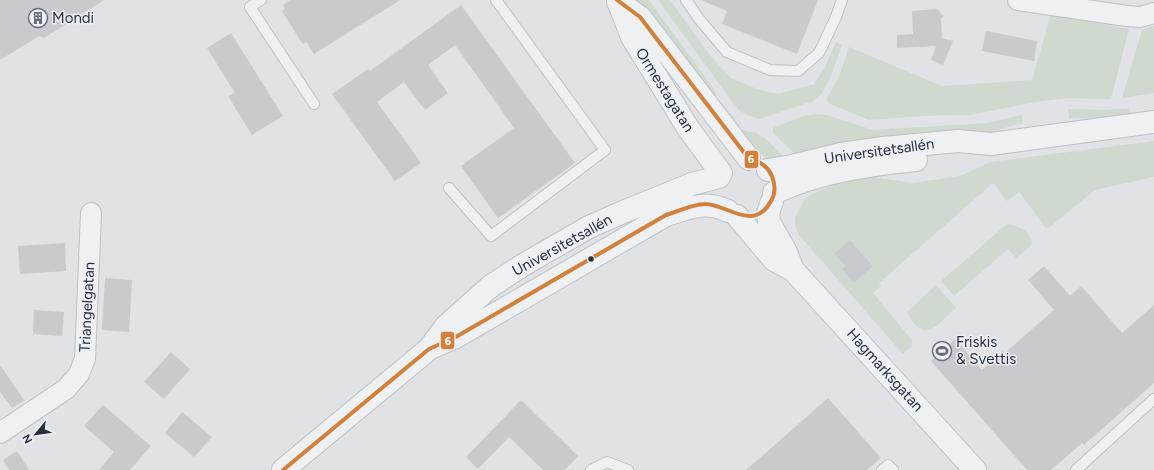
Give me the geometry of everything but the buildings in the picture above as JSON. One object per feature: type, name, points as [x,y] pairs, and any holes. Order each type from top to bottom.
[{"type":"street","points":[[1018,0],[1127,16],[1140,17],[1154,13]]},
{"type":"street","name":"Ormestagatan","points":[[618,1],[640,17],[724,130],[749,159]]},
{"type":"street","name":"Ormestagatan","points":[[618,1],[632,37],[688,128],[720,175]]},
{"type":"street","name":"Universitetsallén","points":[[773,197],[797,182],[869,165],[962,154],[991,144],[1153,123]]},
{"type":"street","name":"Universitetsallén","points":[[768,170],[792,166],[841,154],[883,148],[958,141],[991,144]]},
{"type":"street","points":[[749,159],[760,162],[768,170],[773,179],[773,197],[765,209],[757,215],[747,217],[733,213],[723,205],[717,192],[720,175],[733,162],[749,159]]},
{"type":"street","name":"Universitetsallén","points":[[283,470],[429,349],[446,326],[491,286],[523,265],[589,228],[623,212],[692,184],[720,175]]},
{"type":"street","name":"Hagmarksgatan","points":[[773,197],[768,213],[769,222],[786,252],[793,270]]},
{"type":"street","name":"Universitetsallén","points":[[429,349],[454,338],[666,215],[704,204],[716,206],[733,213]]},
{"type":"street","name":"Triangelgatan","points":[[0,432],[66,389],[79,374],[85,359],[91,213]]},
{"type":"street","name":"Hagmarksgatan","points":[[733,213],[774,260],[793,270],[975,470]]},
{"type":"lane","points":[[261,0],[250,7],[314,104]]},
{"type":"lane","points":[[449,188],[491,236],[605,150],[496,0]]},
{"type":"lane","points":[[686,0],[699,19],[728,52],[770,70],[798,71],[819,53],[836,17],[842,0]]},
{"type":"lane","points":[[1076,470],[1154,399]]},
{"type":"lane","points":[[591,470],[607,462],[628,470]]},
{"type":"lane","points":[[882,470],[888,465],[893,470]]},
{"type":"shaded area","points":[[635,0],[649,0],[716,92],[716,97],[712,101]]},
{"type":"shaded area","points":[[658,0],[670,0],[712,58],[731,78],[757,89],[779,94],[814,84],[824,69],[836,42],[842,45],[829,81],[822,93],[813,101],[760,119],[749,116],[740,111]]},
{"type":"shaded area","points":[[1051,14],[1129,29],[1111,99],[1068,98],[1035,102],[970,115],[922,116],[869,120],[828,103],[827,98],[838,79],[849,47],[942,86],[1032,80]]},
{"type":"shaded area","points":[[1154,26],[1154,93],[1122,98],[1142,30]]},
{"type":"shaded area","points":[[721,107],[731,114],[741,130],[756,133],[766,139],[785,158],[777,164],[757,152]]},
{"type":"shaded area","points":[[1129,108],[1132,116],[1104,119],[1069,118],[1068,109],[1105,110]]},
{"type":"shaded area","points":[[816,114],[827,115],[873,130],[987,123],[1022,115],[1023,124],[1017,124],[990,133],[795,154],[773,133],[773,128],[803,116]]},
{"type":"shaded area","points":[[1154,141],[1154,177],[1095,190],[1050,227],[1046,228],[1019,192],[1007,201],[993,183],[879,283],[881,286],[873,293],[912,340],[912,346],[903,354],[799,235],[795,226],[795,218],[804,200],[810,195],[835,184],[873,177],[913,183],[960,176],[991,162]],"holes":[[[850,240],[873,266],[854,283],[842,269],[845,266],[834,254]]]},
{"type":"shaded area","points":[[1007,224],[1019,227],[1025,231],[1032,242],[1031,246],[1016,258],[1008,249],[954,296],[941,281]]},
{"type":"shaded area","points":[[936,285],[956,308],[936,326],[925,330],[919,328],[913,322],[907,312]]},
{"type":"transit line","name":"6","points":[[283,470],[429,349],[454,338],[666,215],[700,204],[713,205],[748,216],[757,215],[764,210],[771,201],[774,195],[774,184],[769,171],[762,164],[749,159],[640,17],[617,0]]},
{"type":"place","name":"Mondi","points":[[38,18]]},
{"type":"place","name":"Friskis & Svettis","points":[[942,351]]}]
